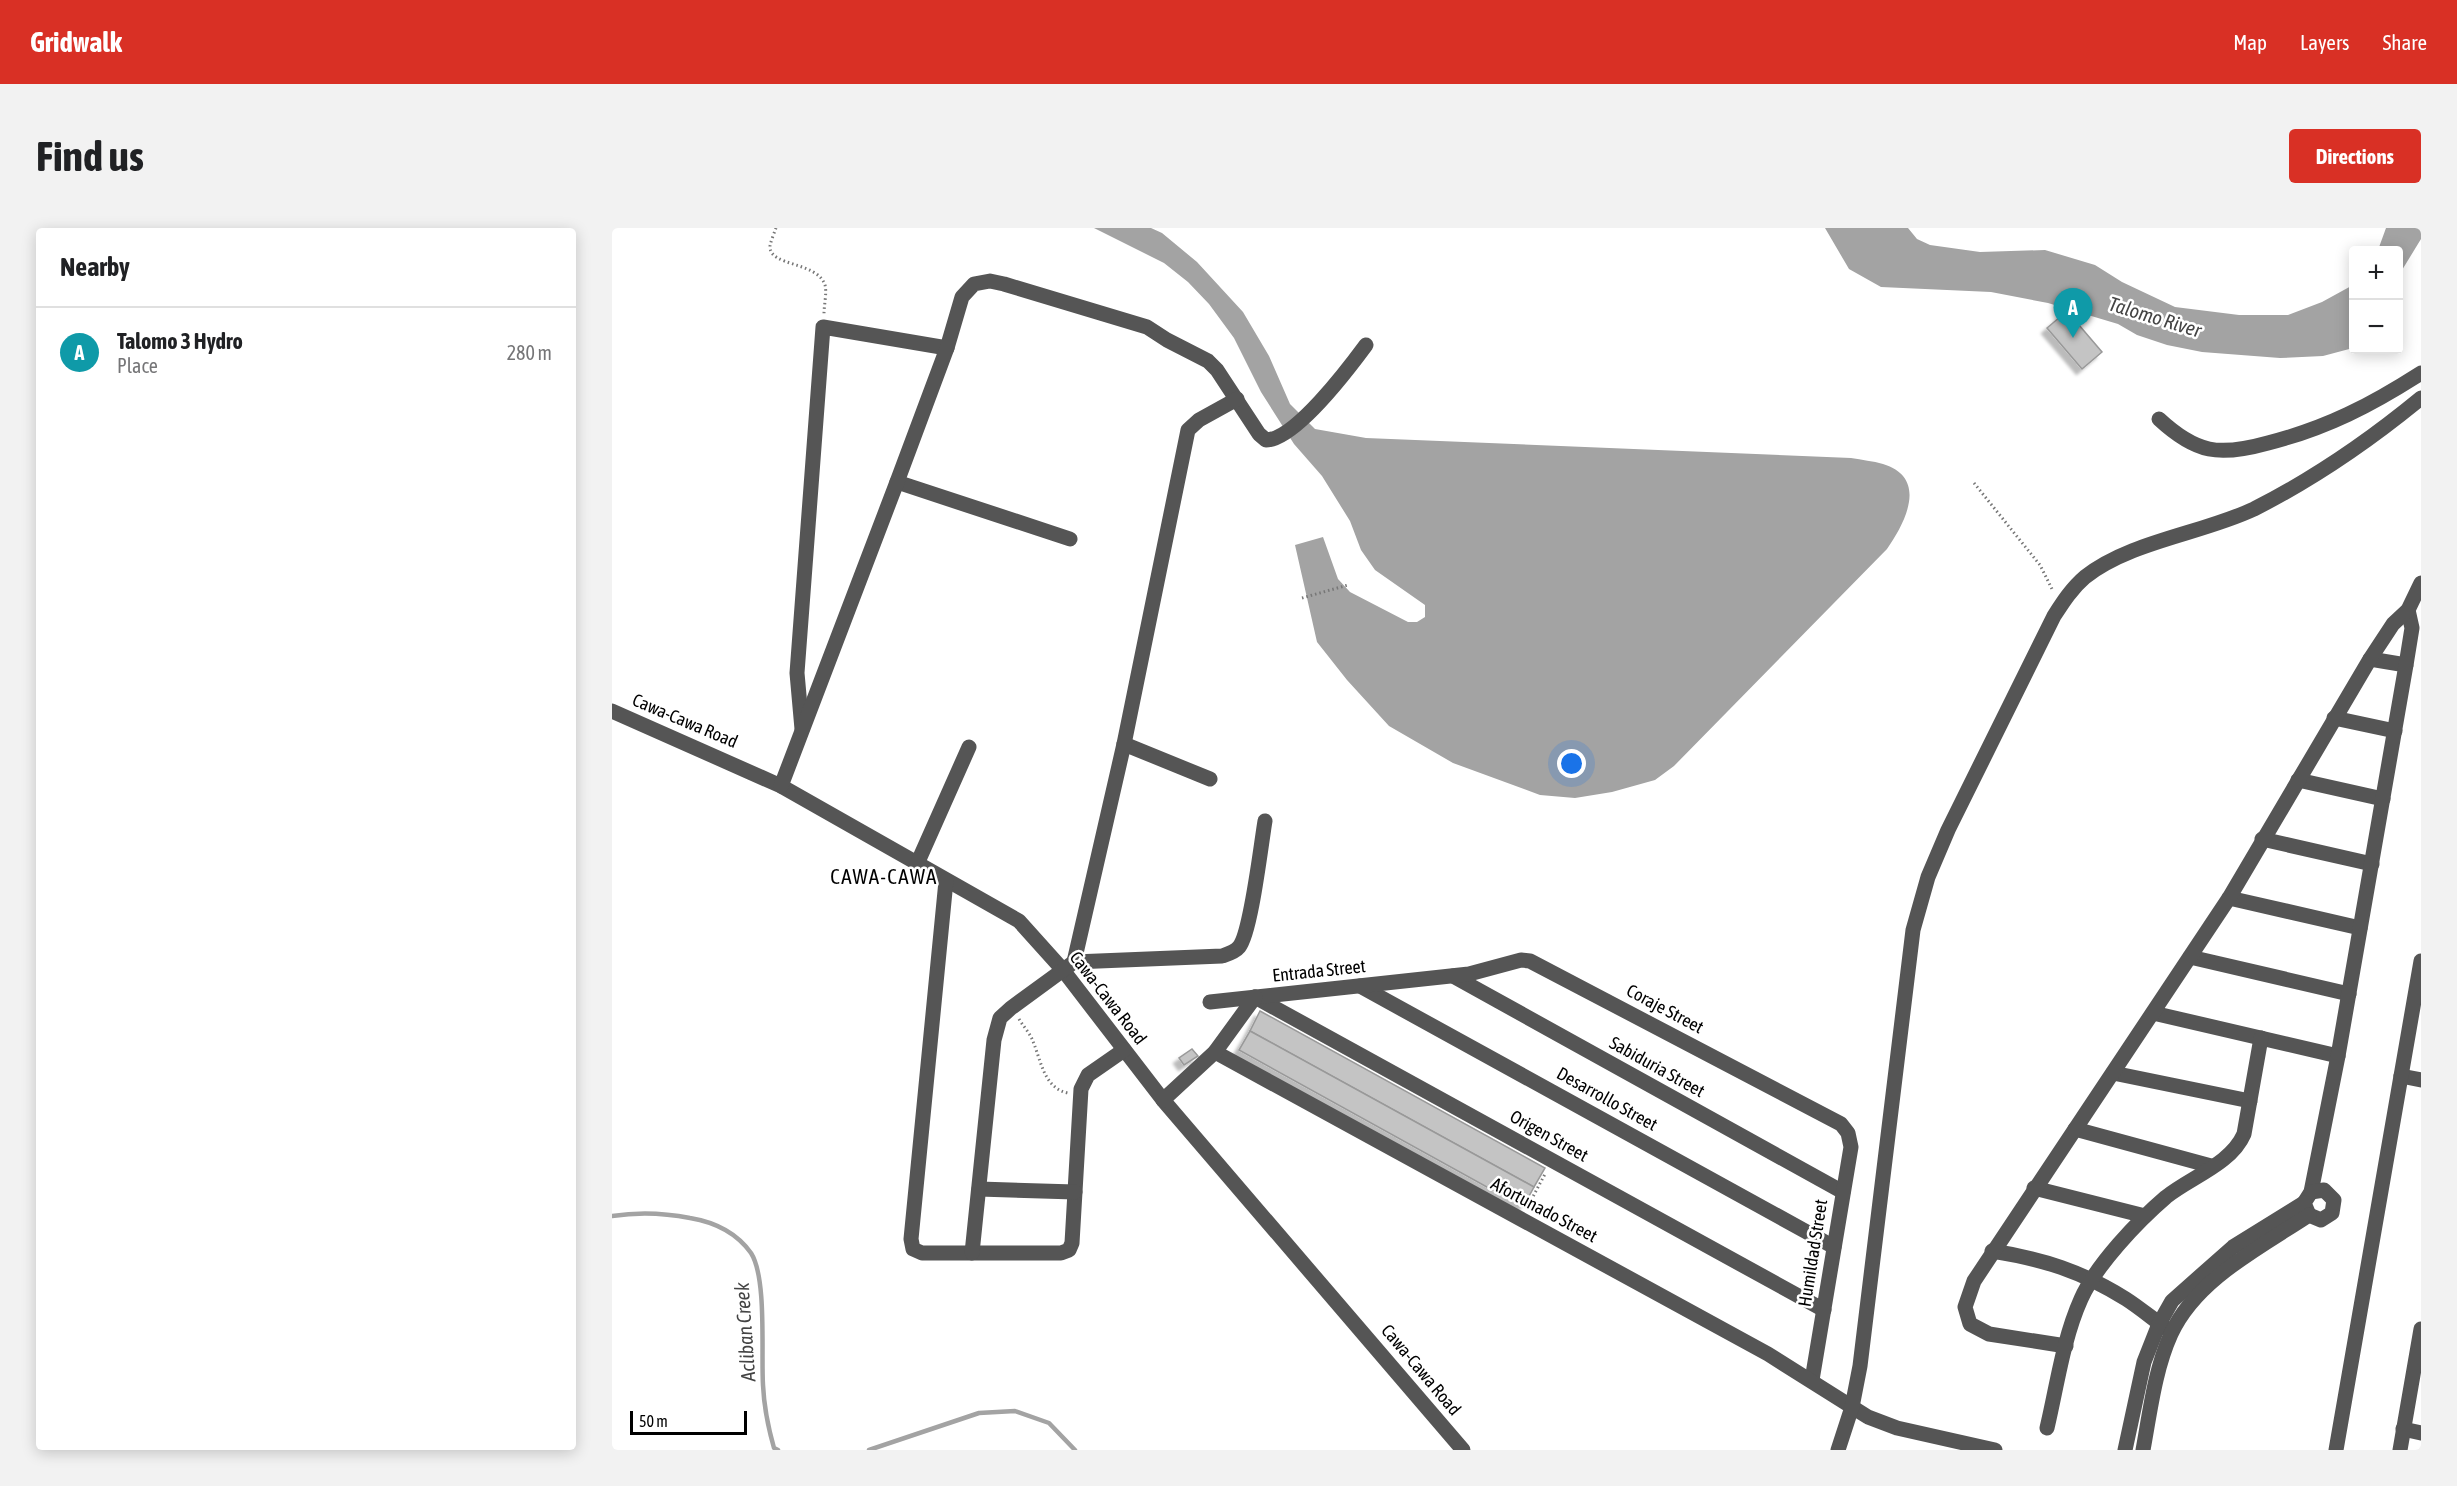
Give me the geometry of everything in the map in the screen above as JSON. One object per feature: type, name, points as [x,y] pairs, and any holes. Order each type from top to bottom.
[{"type":"street","points":[[782,786],[947,348],[962,297],[974,284],[990,281],[1076,304],[1147,327],[1208,362],[1217,370],[1262,438],[1271,440],[1306,416],[1366,345]]},
{"type":"street","points":[[802,732],[797,673],[823,327],[947,348]]},
{"type":"street","points":[[2159,419],[2191,442],[2210,449],[2254,447],[2319,428],[2349,416],[2421,373]]},
{"type":"street","points":[[1838,1450],[1852,1407],[1860,1366],[1913,930],[1928,877],[1948,830],[2028,666],[2061,606],[2069,593],[2085,577],[2106,563],[2163,540],[2216,525],[2289,490],[2363,441],[2421,398]]},
{"type":"street","points":[[1069,966],[1124,744],[1188,430],[1194,423],[1237,399]]},
{"type":"street","points":[[897,482],[1070,539]]},
{"type":"street","points":[[2066,1346],[1989,1334],[1970,1324],[1965,1307],[1966,1297],[1992,1251],[2229,898],[2370,659],[2393,624],[2408,610],[2421,584]]},
{"type":"street","points":[[2125,1450],[2144,1362],[2165,1328],[2188,1309],[2211,1283],[2308,1203],[2338,1056],[2395,731],[2412,628],[2408,610]]},
{"type":"street","points":[[2370,659],[2406,665]]},
{"type":"street","name":"Cawa-Cawa Road","points":[[612,711],[782,786],[1020,921],[1069,966],[1124,1050],[1163,1100],[1463,1450]]},
{"type":"street","points":[[2334,718],[2395,731]]},
{"type":"street","points":[[1124,744],[1210,779]]},
{"type":"street","points":[[917,864],[969,747]]},
{"type":"street","points":[[2298,780],[2383,799]]},
{"type":"street","points":[[972,1253],[995,1034],[1000,1018],[1069,966],[1222,956],[1232,953],[1239,947],[1246,930],[1264,821]]},
{"type":"street","points":[[2262,839],[2372,864]]},
{"type":"street","points":[[946,881],[911,1239],[913,1249],[917,1252],[1061,1254],[1069,1250],[1072,1243],[1080,1095],[1083,1082],[1088,1075],[1124,1050]]},
{"type":"street","points":[[2229,898],[2360,928]]},
{"type":"street","points":[[2190,957],[2349,994]]},
{"type":"street","name":"Coraje Street","points":[[1453,976],[1484,972],[1521,960],[1530,961],[1841,1124],[1848,1133]]},
{"type":"street","points":[[2336,1450],[2421,961]]},
{"type":"street","name":"Entrada Street","points":[[1163,1100],[1215,1052],[1255,997],[1453,976]]},
{"type":"street","name":"Sabiduria Street","points":[[1453,976],[1843,1192]]},
{"type":"street","name":"Desarrollo Street","points":[[1360,986],[1834,1247]]},
{"type":"street","points":[[1210,1002],[1255,997]]},
{"type":"street","name":"Origen Street","points":[[1255,997],[1824,1310]]},
{"type":"street","points":[[2153,1013],[2338,1056]]},
{"type":"street","points":[[2048,1428],[2066,1346],[2077,1310],[2092,1279],[2145,1216],[2186,1182],[2233,1152],[2240,1144],[2261,1038]]},
{"type":"street","name":"Afortunado Street","points":[[1215,1052],[1520,1220],[1732,1333],[1882,1424],[1995,1450]]},
{"type":"street","points":[[2113,1073],[2250,1101]]},
{"type":"street","points":[[2401,1076],[2421,1080]]},
{"type":"street","points":[[2075,1129],[2211,1166]]},
{"type":"street","name":"Humildad Street","points":[[1812,1380],[1851,1147],[1848,1133]]},
{"type":"street","points":[[2034,1188],[2145,1216]]},
{"type":"street","points":[[979,1189],[1075,1192]]},
{"type":"street","points":[[1992,1251],[2049,1262],[2092,1279],[2127,1299],[2165,1328]]},
{"type":"street","points":[[2144,1450],[2161,1363],[2165,1328]]},
{"type":"street","points":[[2400,1450],[2418,1367],[2421,1329]]},
{"type":"street","points":[[2403,1429],[2421,1433]]},
{"type":"path","points":[[776,228],[770,247],[772,254],[776,258],[810,269],[820,277],[825,285],[823,327]]},
{"type":"path","points":[[1974,483],[2040,565],[2061,606]]},
{"type":"path","points":[[1302,598],[1348,585]]},
{"type":"path","points":[[1011,1008],[1030,1035],[1053,1087],[1061,1092],[1080,1095]]},
{"type":"path","points":[[1520,1220],[1552,1161]]},
{"type":"water","points":[[1094,228],[1151,228],[1162,233],[1197,262],[1243,312],[1269,356],[1290,404],[1315,429],[1366,438],[1851,458],[1883,464],[1897,471],[1906,480],[1909,502],[1906,514],[1887,549],[1674,766],[1655,780],[1612,792],[1575,798],[1540,795],[1453,763],[1389,726],[1347,680],[1317,642],[1295,545],[1323,537],[1338,579],[1350,592],[1408,622],[1417,622],[1425,617],[1425,605],[1375,570],[1361,550],[1350,521],[1322,476],[1294,444],[1261,392],[1234,338],[1209,304],[1188,282],[1164,263]]},
{"type":"water","name":"Talomo River","points":[[1825,228],[1908,228],[1917,239],[1930,245],[1980,252],[2045,250],[2095,265],[2122,282],[2175,307],[2239,315],[2288,315],[2322,302],[2349,287],[2349,349],[2323,356],[2280,358],[2202,352],[2167,345],[2137,335],[2118,324],[2048,303],[1991,292],[1881,287],[1849,269]]},
{"type":"water","points":[[2386,228],[2421,228],[2421,239],[2403,268],[2403,246],[2379,246]]},
{"type":"building","points":[[2067,311],[2102,352],[2082,369],[2047,328]]},
{"type":"building","points":[[1260,1011],[1545,1168],[1534,1187],[1250,1031]]},
{"type":"building","points":[[1250,1031],[1534,1187],[1523,1207],[1239,1050]]},
{"type":"building","points":[[1192,1049],[1198,1056],[1184,1065],[1179,1058]]},
{"type":"waterway","name":"Acliban Creek","points":[[612,1216],[651,1214],[699,1220],[724,1229],[739,1239],[751,1253],[756,1265],[761,1297],[765,1409],[774,1448],[778,1450]]},
{"type":"waterway","name":"Acliban Creek","points":[[869,1450],[979,1413],[1015,1411],[1049,1423],[1075,1450]]},
{"type":"place","name":"Talomo 3 Hydro","points":[[2073,338]]},
{"type":"district","name":"CAWA-CAWA","points":[[884,877]]}]
